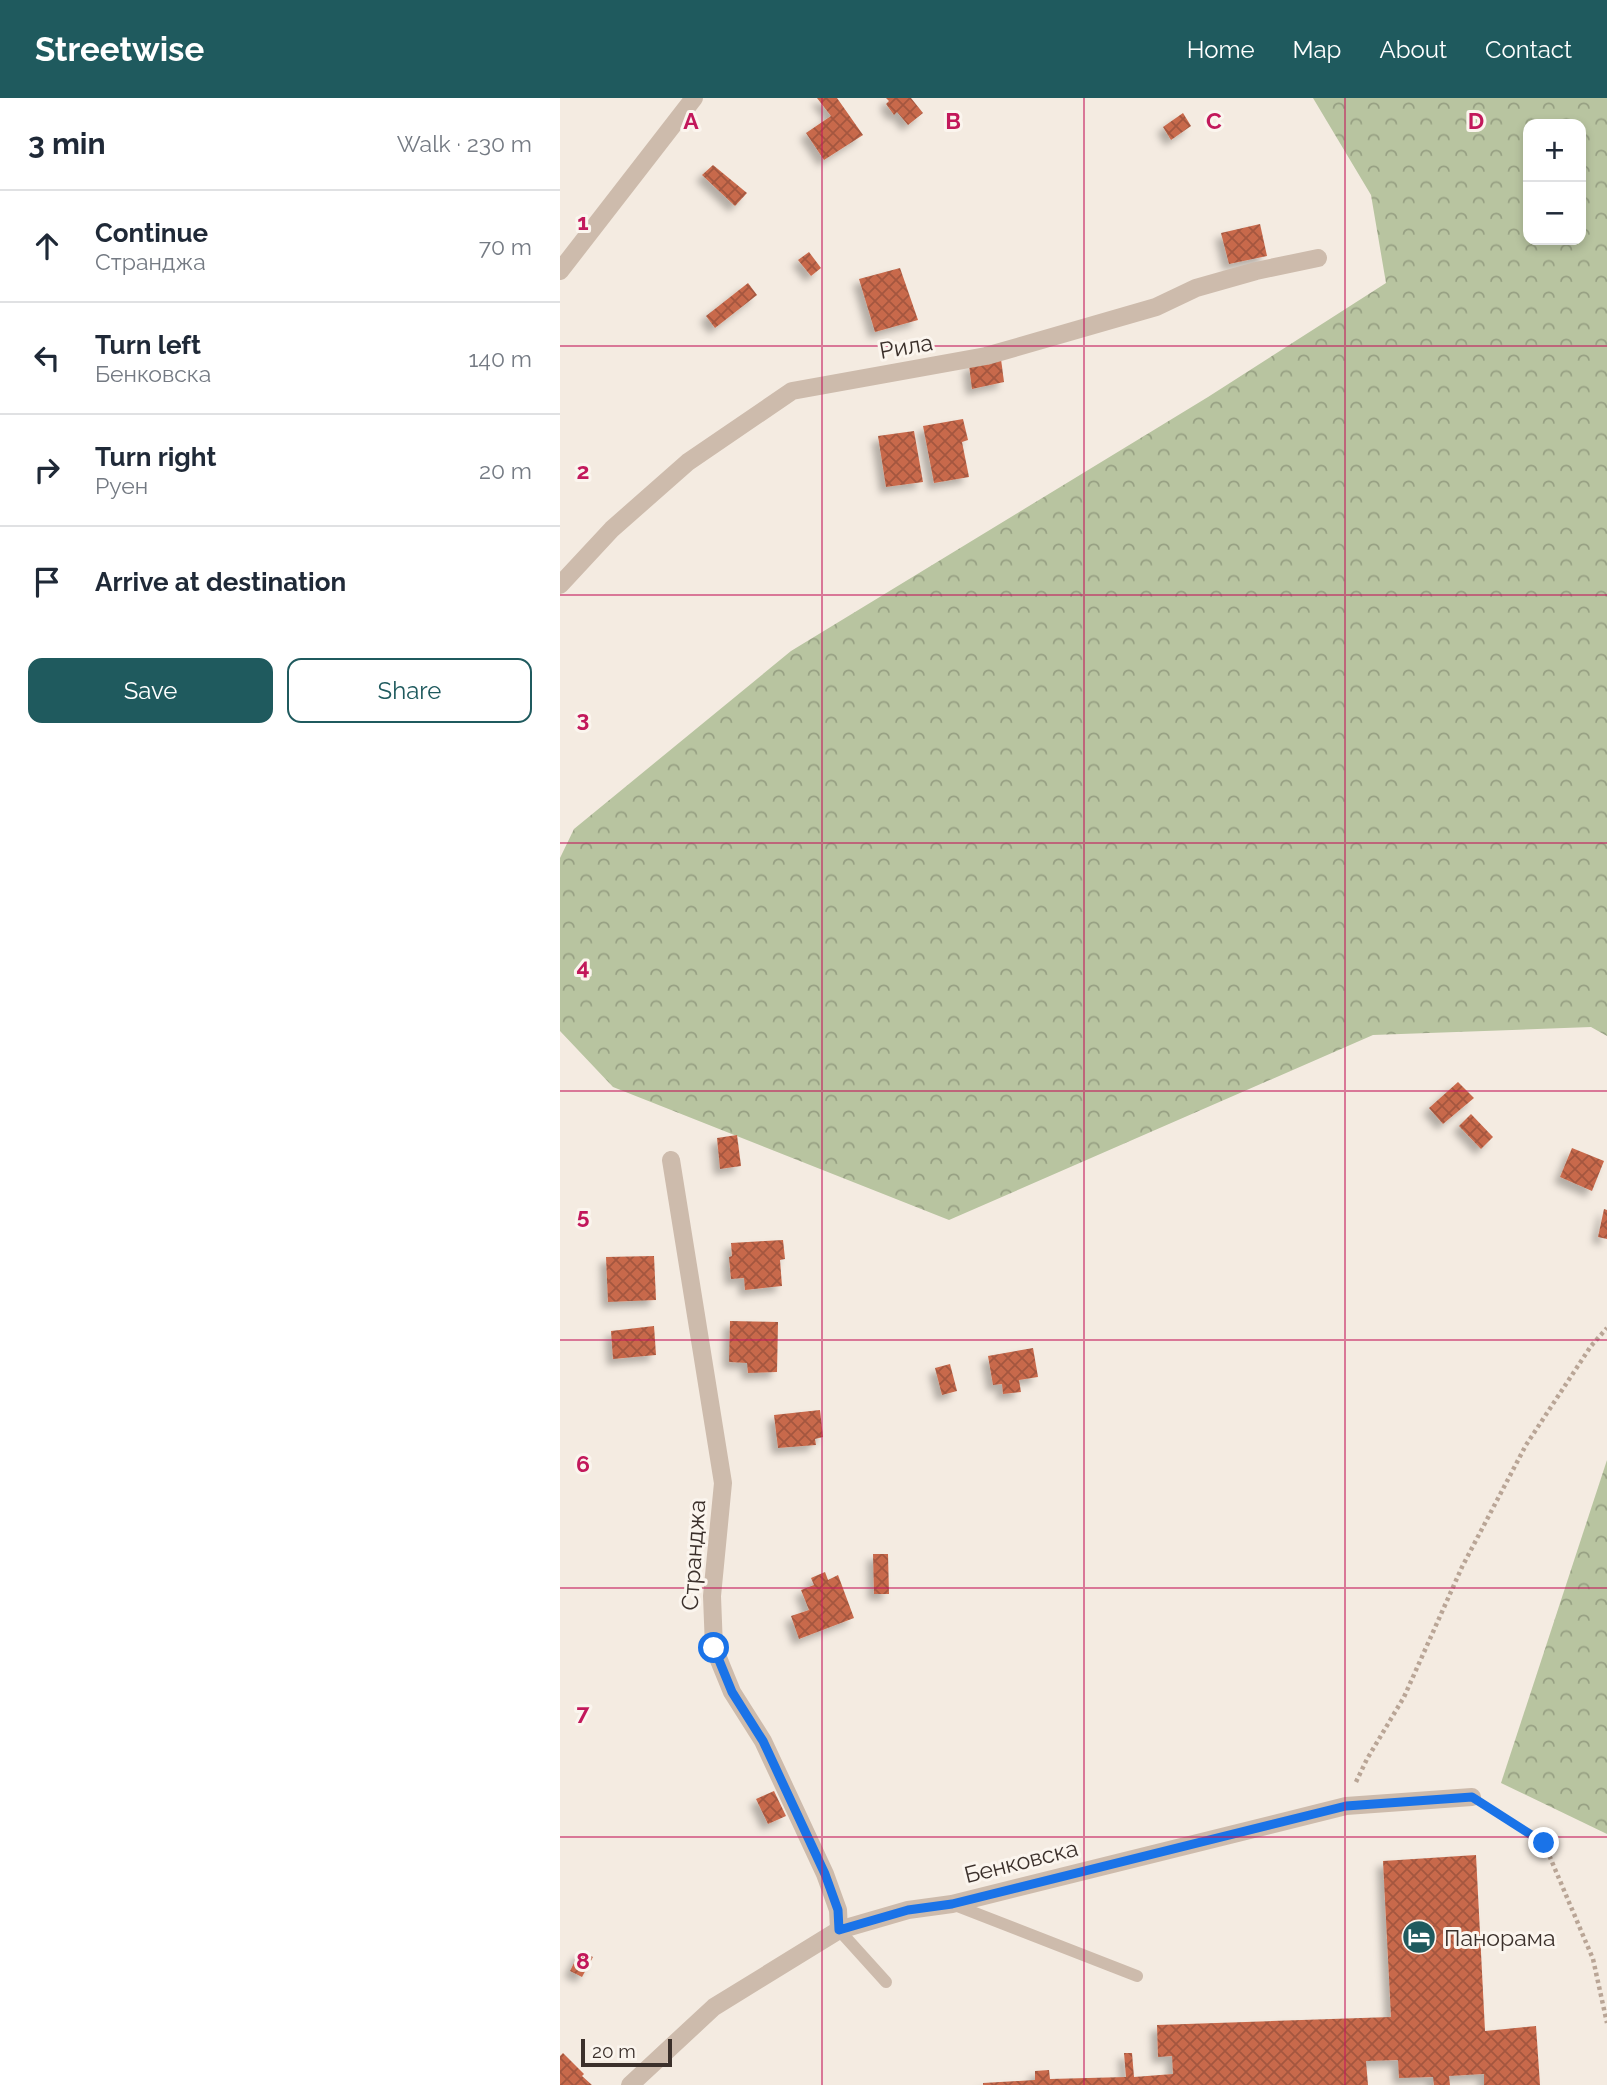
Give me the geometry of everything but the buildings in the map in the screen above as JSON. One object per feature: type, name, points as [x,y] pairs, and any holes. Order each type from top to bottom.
[{"type":"street","points":[[560,271],[694,98]]},
{"type":"street","name":"Рила","points":[[560,585],[612,528],[688,462],[792,391],[986,356],[1156,307],[1196,288],[1256,271],[1318,258]]},
{"type":"street","name":"Странджа","points":[[671,1160],[723,1483],[712,1596],[714,1648],[732,1692],[763,1741],[825,1874],[838,1910],[839,1930]]},
{"type":"street","name":"Бенковска","points":[[630,2085],[714,2007],[839,1930],[908,1910],[952,1904],[1346,1806],[1472,1797]]},
{"type":"lane","points":[[952,1904],[1137,1976]]},
{"type":"lane","points":[[839,1930],[886,1982]]},
{"type":"path","points":[[1346,1806],[1367,1759],[1404,1697],[1462,1567],[1526,1445],[1591,1346],[1607,1328]]},
{"type":"path","points":[[1472,1797],[1544,1843],[1593,1959],[1607,2023]]},
{"type":"green space","points":[[1313,98],[1607,98],[1607,1036],[1591,1027],[1373,1035],[949,1220],[613,1087],[560,1031],[560,858],[574,829],[791,651],[1208,397],[1386,283],[1371,195]]},
{"type":"green space","points":[[1607,1460],[1607,1834],[1501,1783]]},
{"type":"place","name":"Панорама","points":[[1419,1937]]},
{"type":"route","points":[[714,1648],[732,1692],[763,1741],[825,1874],[838,1910],[839,1930],[908,1910],[952,1904],[1346,1806],[1472,1797],[1544,1843]]}]
